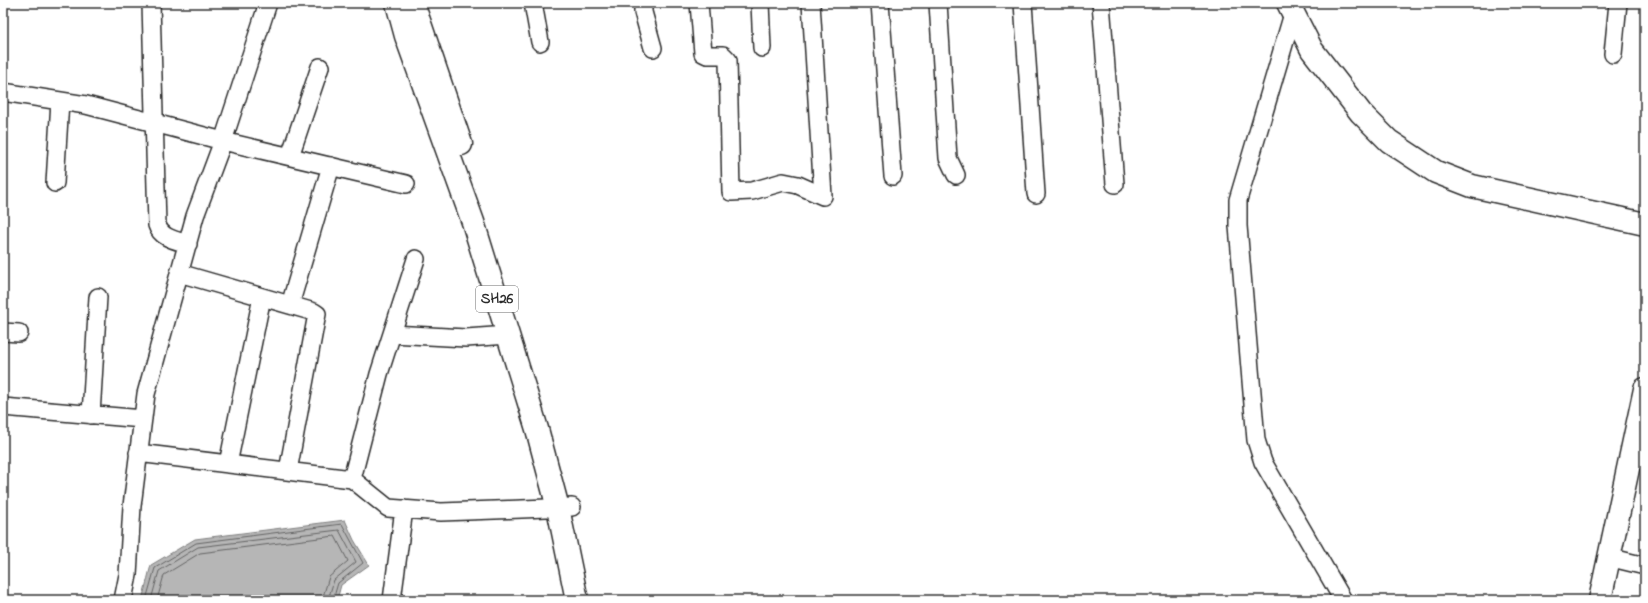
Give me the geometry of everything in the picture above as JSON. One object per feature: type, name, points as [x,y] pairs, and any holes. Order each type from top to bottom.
[{"type":"main road","name":"SH26","points":[[396,3],[406,36],[473,222],[537,429],[565,507],[592,600]]},
{"type":"main road","name":"SH26","points":[[413,3],[487,221],[548,417],[565,507],[577,600]]},
{"type":"main road","points":[[1293,6],[1312,50],[1361,113],[1389,141],[1436,172],[1472,186],[1645,224]]},
{"type":"main road","points":[[1600,600],[1608,557],[1638,459],[1645,389]]},
{"type":"street","points":[[151,3],[157,225],[158,230],[162,234],[188,244]]},
{"type":"street","points":[[123,600],[128,575],[132,506],[146,394],[195,216],[223,141],[268,3]]},
{"type":"street","points":[[534,3],[540,42]]},
{"type":"street","points":[[643,3],[653,48]]},
{"type":"street","points":[[698,3],[703,53],[707,55],[724,55],[728,60],[731,192],[752,191],[783,182],[798,185],[823,196],[810,3]]},
{"type":"street","points":[[760,3],[762,48]]},
{"type":"street","points":[[880,3],[893,176]]},
{"type":"street","points":[[938,3],[948,158],[956,175]]},
{"type":"street","points":[[1022,3],[1036,194]]},
{"type":"street","points":[[1101,3],[1115,184]]},
{"type":"street","points":[[1613,54],[1618,3]]},
{"type":"street","points":[[1293,6],[1238,200],[1238,226],[1256,440],[1263,462],[1343,600]]},
{"type":"street","points":[[290,156],[320,66]]},
{"type":"street","points":[[3,92],[86,105],[223,141],[406,184]]},
{"type":"street","points":[[55,183],[60,101]]},
{"type":"street","points":[[290,305],[331,166]]},
{"type":"street","points":[[352,479],[379,374],[416,259]]},
{"type":"street","points":[[179,273],[314,312],[317,316],[288,471]]},
{"type":"street","points":[[228,464],[262,297]]},
{"type":"street","points":[[91,415],[98,298]]},
{"type":"street","points":[[392,334],[466,338],[508,335]]},
{"type":"street","points":[[3,407],[143,419]]},
{"type":"street","points":[[138,453],[352,479],[388,508],[441,512],[565,507]]},
{"type":"street","points":[[392,600],[404,509]]},
{"type":"street","points":[[1608,557],[1645,566]]},
{"type":"water","points":[[345,520],[354,540],[369,565],[341,585],[337,600],[142,600],[151,565],[195,539]]}]
